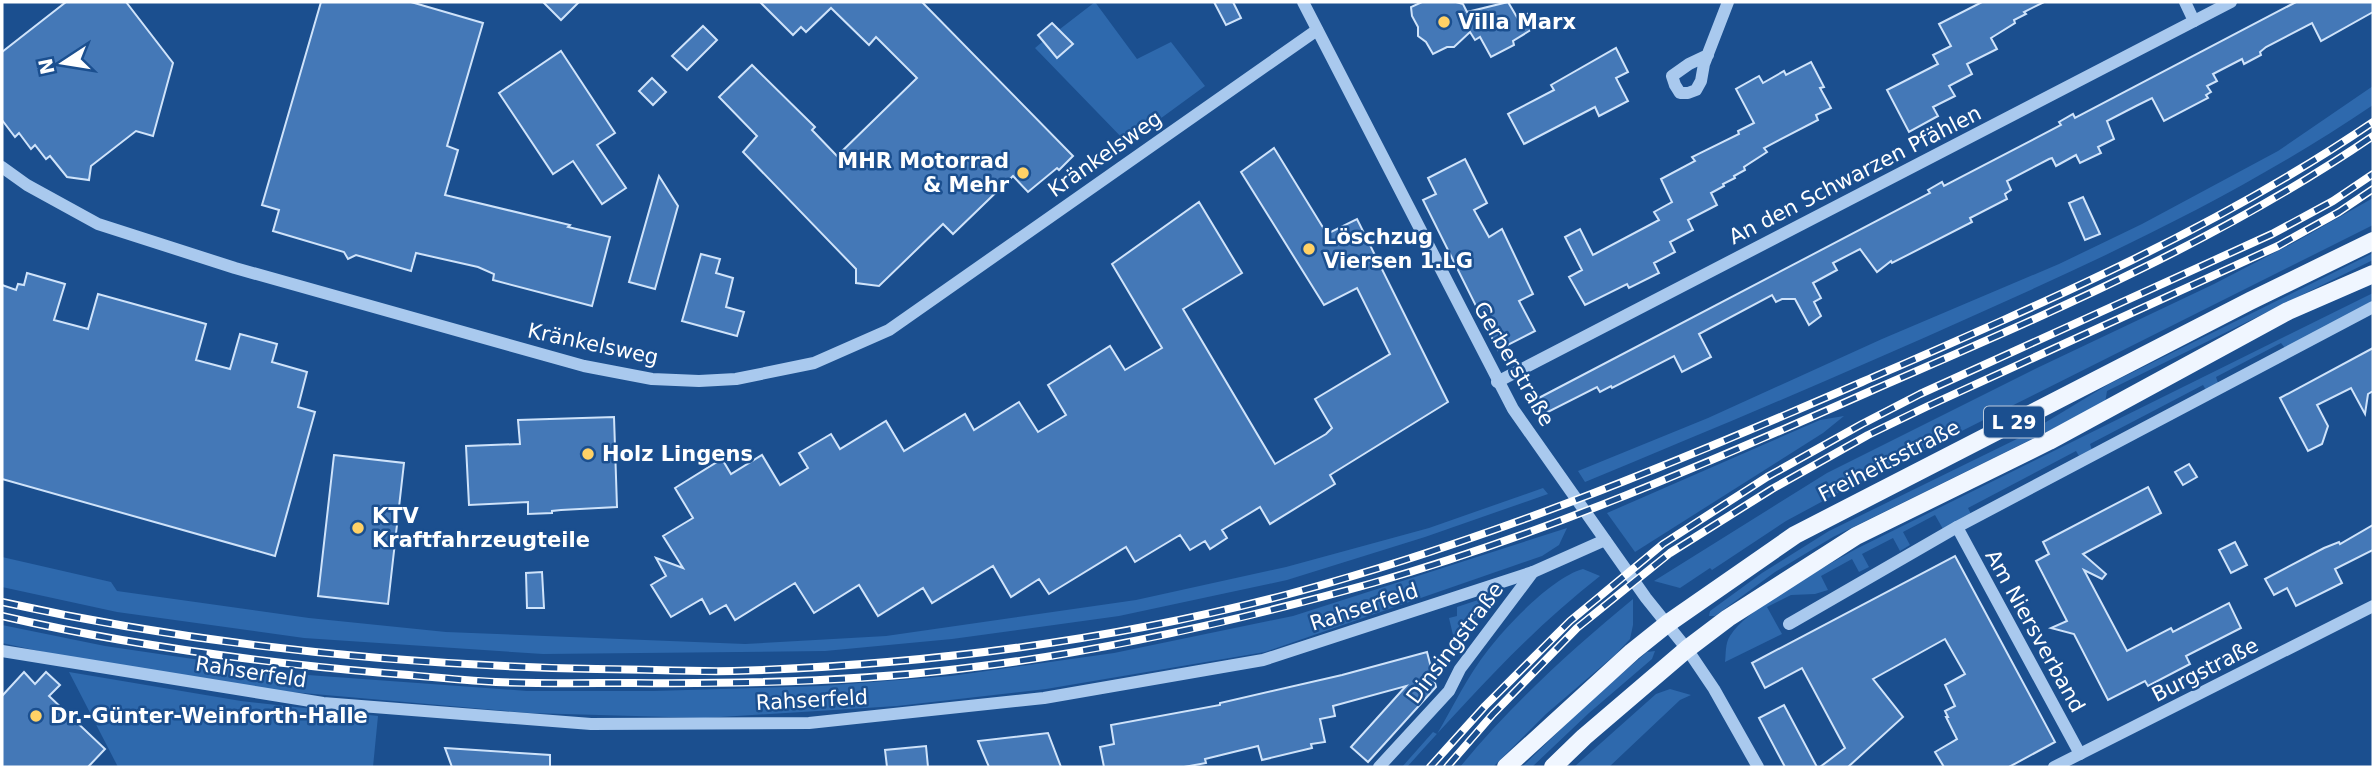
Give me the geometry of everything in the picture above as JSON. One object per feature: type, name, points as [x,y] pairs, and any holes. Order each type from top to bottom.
[{"type":"main road","name":"Freiheitsstraße","points":[[1506,767],[1571,705],[1667,624],[1795,535],[2250,301],[2373,241]]},
{"type":"main road","name":"L 29","points":[[1553,767],[1687,649],[1728,618],[1856,537],[2049,441],[2288,311],[2373,274]]},
{"type":"street","name":"Gerberstraße","points":[[1303,2],[1513,409],[1646,598],[1687,649],[1714,689],[1758,767]]},
{"type":"street","points":[[1708,55],[1728,2]]},
{"type":"street","points":[[2185,2],[2194,21]]},
{"type":"street","name":"An den Schwarzen Pfählen","points":[[1497,382],[2231,2]]},
{"type":"street","name":"Kränkelsweg","points":[[2,167],[27,185],[98,224],[235,268],[584,366],[652,379],[736,379],[814,363],[889,330],[1317,30]]},
{"type":"street","points":[[1789,624],[1956,527],[2373,307]]},
{"type":"street","name":"Am Niersverband","points":[[1956,527],[2080,754]]},
{"type":"street","name":"Rahserfeld","points":[[2,651],[323,703],[591,724],[809,723],[1044,698],[1263,660],[1533,572],[1605,540]]},
{"type":"street","name":"Dinsingstraße","points":[[1379,767],[1449,691],[1460,669],[1533,572]]},
{"type":"street","name":"Burgstraße","points":[[2054,767],[2373,606]]},
{"type":"shaded area","points":[[1095,2],[1137,59],[1171,42],[1205,86],[1127,143],[1035,48]]},
{"type":"shaded area","points":[[2373,86],[2373,105],[2326,136],[2228,193],[2128,244],[1878,358],[1585,482],[1578,471],[1708,418],[1882,339],[2059,264],[2142,224],[2278,151]]},
{"type":"shaded area","points":[[2373,198],[2373,225],[1838,493],[1786,521],[1680,588],[1654,581],[1827,473],[2037,368],[2214,284]]},
{"type":"shaded area","points":[[2373,253],[2373,260],[2107,391],[2105,403],[1833,537],[1775,572],[1715,616],[1709,616],[1710,611],[1762,573],[1829,531],[2023,436],[2109,384]]},
{"type":"shaded area","points":[[2373,293],[2373,301],[2285,348],[2281,343],[2216,377],[2218,383],[2206,390],[2203,385],[2090,444],[2092,450],[2079,456],[2076,451],[1968,508],[1971,514],[1943,529],[1935,515],[1903,532],[1910,545],[1900,551],[1893,538],[1862,554],[1869,567],[1859,572],[1852,559],[1821,576],[1828,590],[1815,594],[1791,595],[1767,607],[1782,634],[1725,662],[1728,639],[1740,624],[1770,600],[1825,566]]},
{"type":"shaded area","points":[[1844,416],[1823,433],[1635,552],[1607,513],[1820,420]]},
{"type":"shaded area","points":[[1543,488],[1548,494],[1425,537],[1287,580],[1119,616],[952,639],[825,651],[543,654],[304,638],[117,612],[2,587],[2,557],[111,582],[117,591],[309,618],[446,632],[745,644],[886,636],[1136,600],[1286,567],[1429,528]]},
{"type":"shaded area","points":[[1567,528],[1559,545],[1542,556],[1265,652],[1046,689],[897,706],[705,718],[529,713],[280,691],[71,658],[2,643],[2,625],[105,646],[294,674],[527,691],[653,691],[821,686],[951,676],[1114,653],[1293,616]]},
{"type":"shaded area","points":[[1583,569],[1600,576],[1523,643],[1407,767],[1402,767],[1433,732],[1437,734],[1474,670],[1507,628],[1545,592]]},
{"type":"shaded area","points":[[1633,599],[1630,639],[1616,654],[1546,714],[1493,767],[1460,767],[1542,679]]},
{"type":"shaded area","points":[[1478,600],[1481,609],[1456,648],[1449,618],[1457,616],[1457,607]]},
{"type":"shaded area","points":[[1655,651],[1652,659],[1532,767],[1522,767],[1592,699],[1647,652]]},
{"type":"shaded area","points":[[69,672],[241,701],[378,716],[373,767],[118,767]]},
{"type":"shaded area","points":[[1670,689],[1691,695],[1680,700],[1609,767],[1574,767],[1656,694]]},
{"type":"building","points":[[66,2],[126,2],[173,63],[153,136],[136,131],[91,166],[89,180],[67,177],[50,156],[46,159],[35,145],[31,149],[19,133],[15,137],[2,120],[2,52]]},
{"type":"building","points":[[321,2],[411,2],[483,23],[447,146],[458,150],[445,195],[610,237],[592,306],[493,280],[494,274],[478,267],[416,253],[411,271],[356,255],[348,259],[344,252],[273,231],[279,210],[262,205]]},
{"type":"building","points":[[543,2],[579,2],[561,20]]},
{"type":"building","points":[[760,2],[922,2],[1073,156],[1059,170],[1057,168],[1028,192],[1013,176],[953,234],[943,224],[879,286],[856,283],[856,269],[743,152],[757,136],[719,97],[752,65],[815,127],[812,130],[837,156],[917,78],[876,37],[869,45],[831,8],[806,32],[801,27],[793,35]]},
{"type":"building","points":[[1214,2],[1233,2],[1241,18],[1226,25]]},
{"type":"building","points":[[1422,2],[1456,2],[1463,4],[1467,12],[1508,2],[1518,19],[1527,14],[1534,28],[1513,41],[1514,45],[1491,57],[1480,37],[1475,40],[1470,32],[1454,47],[1447,47],[1433,54],[1426,42],[1418,36],[1418,27],[1412,16],[1411,7]]},
{"type":"building","points":[[1982,2],[2044,2],[2024,12],[2026,14],[2014,20],[2015,23],[1991,38],[1997,49],[1967,64],[1972,74],[1949,86],[1955,96],[1933,107],[1938,116],[1909,132],[1887,90],[1938,64],[1933,55],[1951,46],[1939,24]]},
{"type":"building","points":[[2296,2],[2373,2],[2373,12],[2321,41],[2312,23],[2266,47],[2260,52],[2261,55],[2244,64],[2242,59],[2213,74],[2217,81],[2207,86],[2211,92],[2206,95],[2208,98],[2164,121],[2152,98],[2107,121],[2114,139],[2098,147],[2101,153],[2080,163],[2076,155],[2056,166],[2052,158],[2007,181],[2011,190],[2005,194],[2007,199],[1970,218],[1972,222],[1892,263],[1891,261],[1877,272],[1860,249],[1833,263],[1837,270],[1813,283],[1821,298],[1814,302],[1821,316],[1809,325],[1795,299],[1776,302],[1772,295],[1699,334],[1711,357],[1682,372],[1674,356],[1612,388],[1611,386],[1600,392],[1597,387],[1542,415],[1533,401],[1930,193],[1928,190],[1942,182],[1944,186],[2061,125],[2059,122],[2073,114],[2075,118]]},
{"type":"building","points":[[1052,23],[1073,44],[1057,58],[1038,35]]},
{"type":"building","points":[[703,26],[717,40],[687,70],[672,56]]},
{"type":"building","points":[[1616,48],[1628,72],[1616,78],[1628,101],[1599,116],[1595,107],[1524,144],[1508,114],[1554,90],[1551,85]]},
{"type":"building","points":[[561,51],[615,133],[597,145],[626,188],[602,204],[573,161],[553,174],[499,93]]},
{"type":"building","points":[[1811,62],[1824,87],[1820,88],[1831,108],[1816,115],[1818,120],[1764,148],[1767,152],[1711,193],[1717,205],[1688,220],[1693,230],[1670,242],[1675,252],[1654,263],[1659,273],[1629,288],[1627,284],[1585,305],[1569,277],[1582,270],[1565,237],[1580,229],[1593,255],[1659,220],[1654,212],[1672,202],[1661,179],[1695,161],[1692,157],[1739,134],[1738,131],[1754,123],[1736,89],[1759,76],[1763,83],[1784,71],[1786,75]]},
{"type":"building","points":[[652,78],[666,92],[653,105],[639,91]]},
{"type":"building","points":[[1274,148],[1327,234],[1357,219],[1448,402],[1330,475],[1335,484],[1270,524],[1260,507],[1222,530],[1227,538],[1210,549],[1205,541],[1190,550],[1180,535],[1135,562],[1126,547],[1049,594],[1039,579],[1011,597],[993,566],[932,603],[923,588],[878,616],[859,585],[814,613],[795,583],[735,620],[726,605],[710,614],[702,599],[671,617],[651,585],[666,576],[656,558],[683,568],[663,536],[693,518],[675,488],[722,459],[731,474],[762,455],[780,485],[808,468],[799,453],[831,434],[840,449],[886,421],[904,451],[965,414],[974,430],[1019,402],[1038,432],[1066,415],[1048,385],[1110,346],[1125,370],[1162,348],[1112,264],[1199,202],[1242,273],[1183,309],[1275,464],[1326,434],[1332,428],[1315,399],[1390,354],[1357,288],[1324,305],[1241,172]]},
{"type":"building","points":[[1465,159],[1487,203],[1474,210],[1489,237],[1502,229],[1533,294],[1519,301],[1535,331],[1498,350],[1423,200],[1436,194],[1428,178]]},
{"type":"building","points":[[659,176],[678,206],[655,289],[629,282]]},
{"type":"building","points":[[2083,197],[2100,234],[2085,240],[2069,203]]},
{"type":"building","points":[[701,254],[720,259],[716,273],[733,278],[726,307],[744,312],[737,336],[682,321]]},
{"type":"building","points":[[27,273],[65,284],[54,320],[88,329],[98,294],[206,324],[196,360],[230,369],[240,334],[277,344],[272,362],[307,372],[298,407],[315,412],[275,556],[2,479],[2,285],[16,290],[18,284],[24,285]]},
{"type":"building","points":[[2373,348],[2373,391],[2368,394],[2365,414],[2351,388],[2317,405],[2328,426],[2322,444],[2308,451],[2280,398]]},
{"type":"building","points":[[614,417],[617,507],[528,514],[528,502],[469,505],[466,446],[520,444],[518,420]]},
{"type":"building","points":[[334,455],[404,463],[388,604],[318,596]]},
{"type":"building","points":[[2189,464],[2197,477],[2183,485],[2175,472]]},
{"type":"building","points":[[2148,487],[2161,513],[2083,554],[2106,574],[2102,579],[2084,570],[2127,651],[2171,628],[2173,632],[2229,603],[2241,628],[2186,656],[2190,664],[2148,686],[2145,681],[2108,700],[2074,634],[2051,628],[2067,621],[2036,561],[2049,554],[2043,542]]},
{"type":"building","points":[[2373,525],[2373,550],[2335,569],[2342,583],[2296,606],[2287,588],[2274,595],[2265,579],[2324,548],[2339,542],[2340,544]]},
{"type":"building","points":[[2235,542],[2247,565],[2231,573],[2219,550]]},
{"type":"building","points":[[1955,556],[2055,742],[2009,767],[1944,767],[1935,752],[1957,739],[1946,717],[1945,711],[1955,706],[1945,685],[1965,674],[1945,639],[1873,679],[1903,717],[1848,767],[1820,767],[1845,748],[1802,668],[1765,688],[1752,663]]},
{"type":"building","points":[[542,572],[544,608],[527,608],[526,573]]},
{"type":"building","points":[[1427,652],[1436,687],[1368,762],[1351,747],[1406,686],[1333,706],[1335,716],[1320,719],[1325,742],[1311,744],[1312,748],[1262,760],[1258,746],[1205,759],[1206,763],[1184,767],[1104,767],[1100,747],[1114,744],[1111,725],[1220,705]]},
{"type":"building","name":"Dr.-Günter-Weinforth-Halle","points":[[24,672],[35,684],[46,672],[60,685],[49,696],[105,749],[88,767],[2,767],[2,696]]},
{"type":"building","points":[[1784,705],[1817,767],[1785,767],[1759,718]]},
{"type":"building","points":[[1048,733],[1061,767],[989,767],[978,741]]},
{"type":"building","points":[[926,746],[928,767],[887,767],[885,750]]},
{"type":"building","points":[[445,748],[550,755],[550,767],[452,767]]},
{"type":"railway","points":[[2,602],[149,630],[298,650],[447,663],[682,671],[804,668],[944,657],[1083,638],[1152,625],[1221,611],[1363,573],[1508,525],[1651,471],[1862,382],[2124,264],[2251,198],[2373,122]]},
{"type":"railway","points":[[2,616],[96,636],[240,658],[440,678],[530,683],[755,682],[877,677],[958,669],[1115,645],[1219,623],[1437,564],[1564,519],[1689,470],[2002,334],[2129,275],[2254,210],[2373,136]]},
{"type":"railway","points":[[1430,767],[1485,706],[1570,621],[1663,544],[1767,477],[1920,394],[2272,234],[2333,201],[2373,174]]},
{"type":"railway","points":[[1447,767],[1493,714],[1577,628],[1670,553],[1772,489],[1868,435],[1926,407],[2278,246],[2339,212],[2373,189]]},
{"type":"place","name":"Villa Marx","points":[[1444,22]]},
{"type":"place","name":"MHR Motorrad & Mehr","points":[[1023,173]]},
{"type":"place","name":"Löschzug Viersen 1.LG","points":[[1309,249]]},
{"type":"place","name":"Holz Lingens","points":[[588,454]]},
{"type":"place","name":"KTV Kraftfahrzeugteile","points":[[358,528]]},
{"type":"place","name":"Dr.-Günter-Weinforth-Halle","points":[[36,716]]}]
